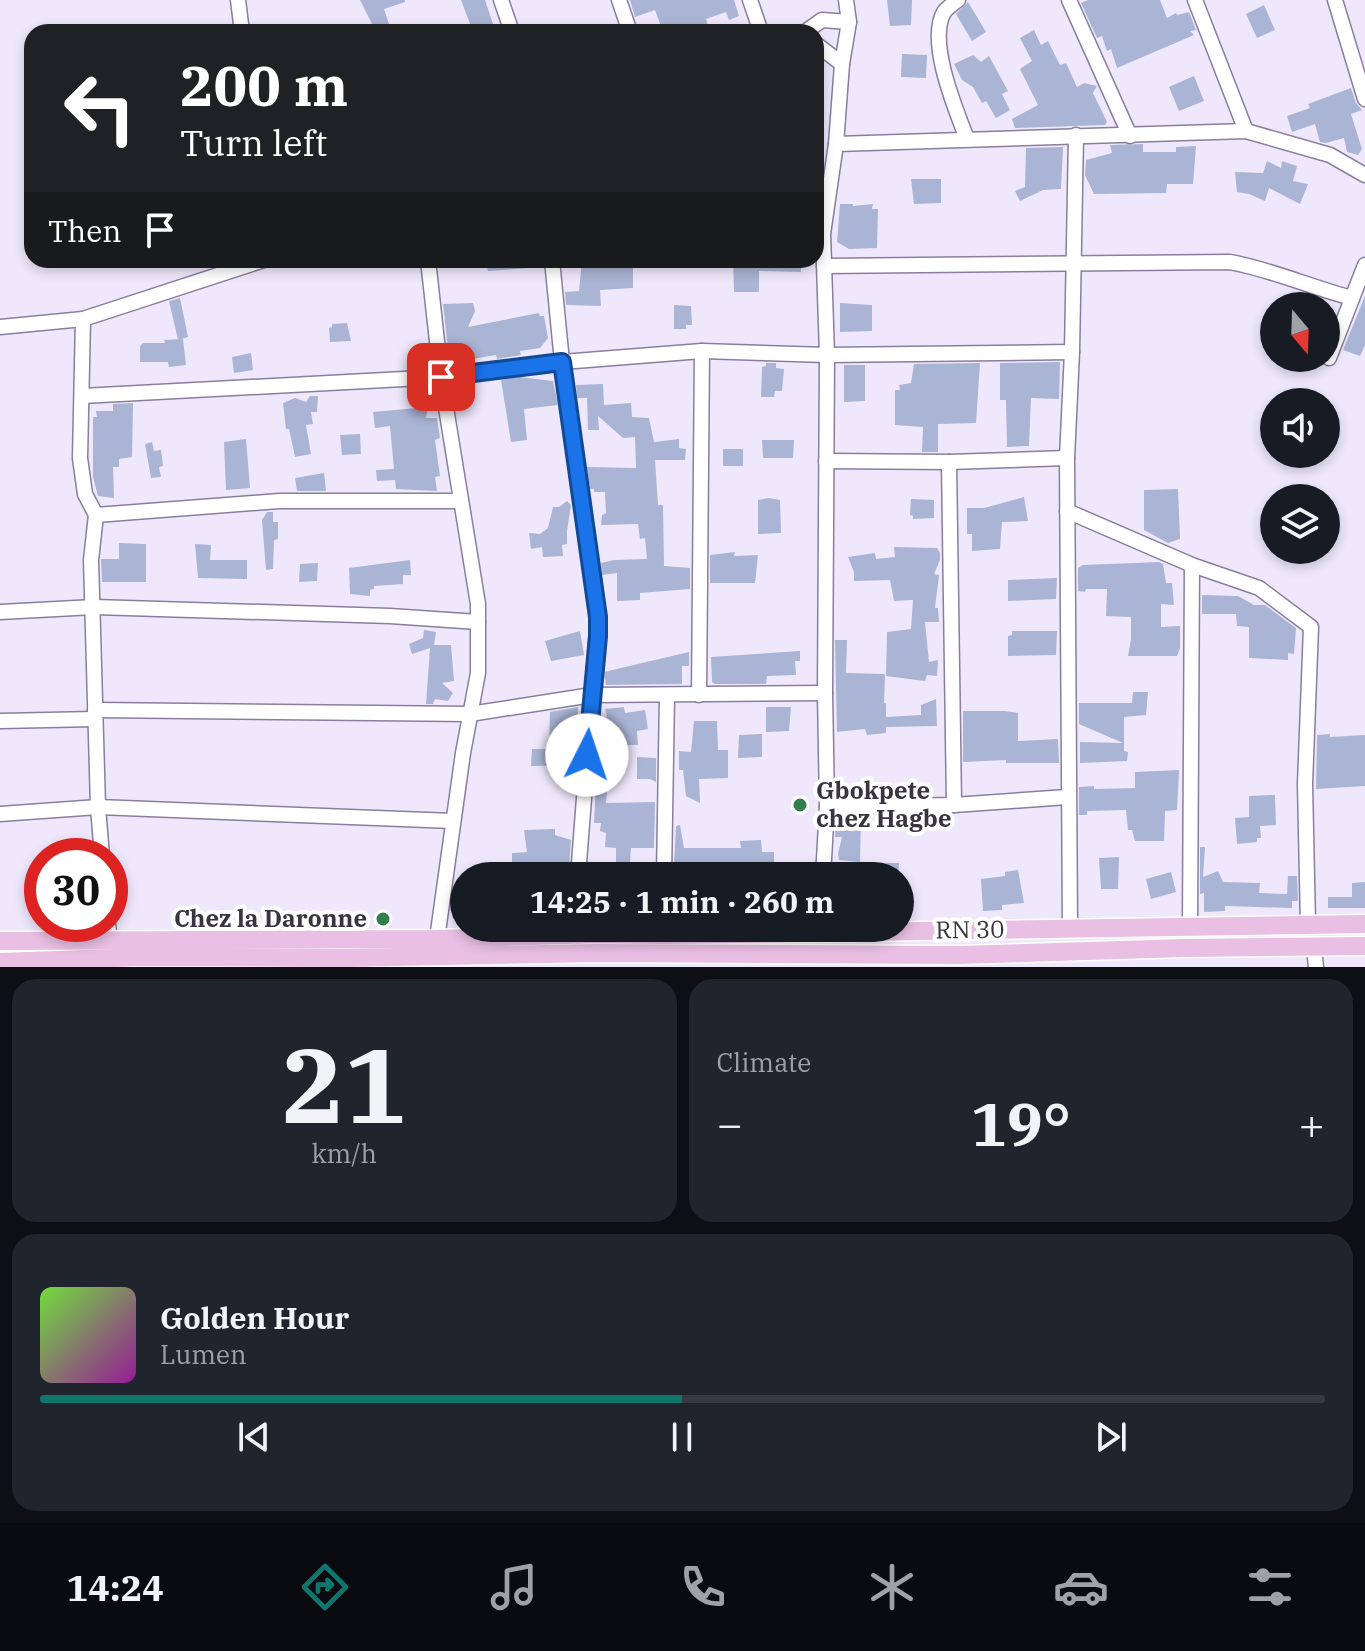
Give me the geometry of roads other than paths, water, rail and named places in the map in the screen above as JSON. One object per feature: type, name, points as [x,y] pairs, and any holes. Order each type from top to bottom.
[{"type":"main road","name":"RN 30","points":[[914,930],[1365,924]]},
{"type":"main road","name":"RN 30","points":[[128,932],[450,938]]},
{"type":"main road","name":"RN 30","points":[[0,941],[24,939]]},
{"type":"main road","name":"RN 30","points":[[0,962],[24,965],[596,960],[959,961],[1365,946]]},
{"type":"street","points":[[238,0],[241,24]]},
{"type":"street","points":[[501,0],[509,24]]},
{"type":"street","points":[[619,0],[627,24]]},
{"type":"street","points":[[750,0],[758,24]]},
{"type":"street","points":[[824,212],[836,144],[842,64],[849,22],[846,0]]},
{"type":"street","points":[[958,0],[944,12],[940,48],[943,72],[967,139]]},
{"type":"street","points":[[1069,0],[1130,136]]},
{"type":"street","points":[[1195,0],[1246,131]]},
{"type":"street","points":[[1335,0],[1365,99]]},
{"type":"street","points":[[816,24],[822,20],[849,22]]},
{"type":"street","points":[[824,50],[842,64]]},
{"type":"street","points":[[836,144],[1246,131],[1330,155],[1365,175]]},
{"type":"street","points":[[1070,930],[1067,458],[1076,135]]},
{"type":"street","points":[[824,862],[827,807],[827,355],[824,266],[1230,262],[1270,270],[1314,288],[1352,298]]},
{"type":"street","points":[[1340,329],[1365,265]]},
{"type":"street","points":[[0,327],[83,319],[239,268]]},
{"type":"street","points":[[429,268],[441,377],[478,604],[478,673],[437,939]]},
{"type":"street","points":[[553,268],[562,362],[595,588],[598,636],[579,862]]},
{"type":"street","points":[[83,319],[80,458],[85,494],[96,515],[91,560],[101,838]]},
{"type":"street","points":[[82,396],[441,377],[562,362],[702,351],[827,355],[1072,352]]},
{"type":"street","points":[[699,695],[702,351]]},
{"type":"street","points":[[826,461],[949,462],[1067,458]]},
{"type":"street","points":[[949,462],[954,805]]},
{"type":"street","points":[[96,515],[279,501],[460,501]]},
{"type":"street","points":[[1067,511],[1192,565],[1259,588],[1311,627],[1305,784],[1308,925]]},
{"type":"street","points":[[1190,927],[1192,565]]},
{"type":"street","points":[[0,612],[94,607],[376,615],[478,622]]},
{"type":"street","points":[[0,721],[95,714],[470,714],[592,695],[825,693]]},
{"type":"street","points":[[664,862],[667,695]]},
{"type":"street","points":[[827,807],[954,805],[1067,797]]},
{"type":"street","points":[[0,814],[98,807],[453,821]]},
{"type":"street","points":[[1314,947],[1316,967]]},
{"type":"place","name":"Gbokpete chez Hagbe","points":[[800,805]]},
{"type":"place","name":"Chez la Daronne","points":[[383,919]]}]
